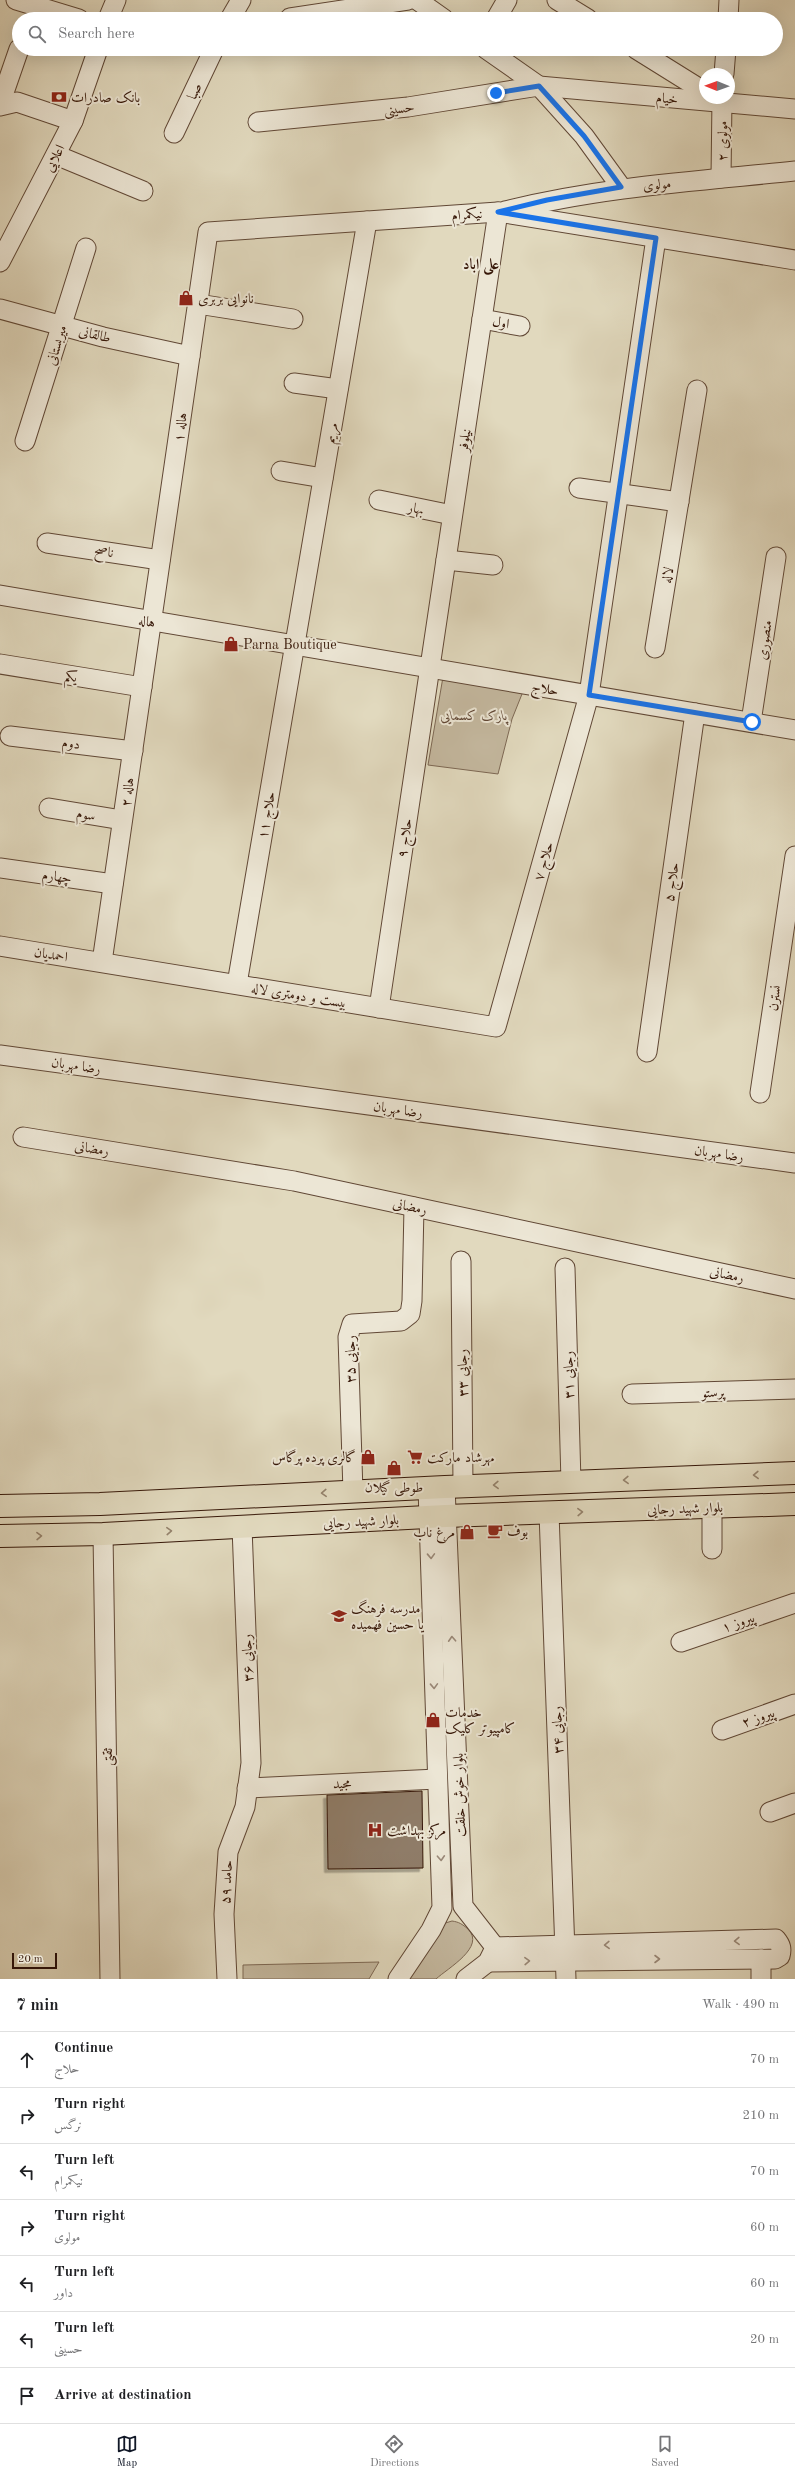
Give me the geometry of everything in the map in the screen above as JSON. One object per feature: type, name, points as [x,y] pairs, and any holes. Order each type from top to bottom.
[{"type":"main road","points":[[0,1506],[100,1504],[445,1487],[795,1474]]},
{"type":"main road","name":"بلوار شهید رجایی","points":[[0,1538],[438,1517],[795,1504]]},
{"type":"street","points":[[16,0],[32,12]]},
{"type":"street","points":[[111,12],[116,0]]},
{"type":"street","points":[[234,12],[241,0]]},
{"type":"street","points":[[329,12],[408,0]]},
{"type":"street","points":[[417,0],[434,12]]},
{"type":"street","points":[[500,12],[507,0]]},
{"type":"street","points":[[557,0],[577,12]]},
{"type":"street","points":[[17,56],[0,105],[17,102],[73,121]]},
{"type":"street","name":"اعلایی","points":[[0,262],[73,121],[96,56]]},
{"type":"street","name":"صبا","points":[[174,133],[211,56]]},
{"type":"street","points":[[496,56],[539,86],[584,136],[621,187]]},
{"type":"street","points":[[647,56],[699,88]]},
{"type":"street","points":[[724,68],[725,56]]},
{"type":"street","name":"خیام","points":[[539,86],[699,98]]},
{"type":"street","name":"حسینی","points":[[258,122],[408,107],[539,86]]},
{"type":"street","name":"خیام","points":[[735,102],[795,110]]},
{"type":"street","name":"مولوی ۲","points":[[719,104],[721,178]]},
{"type":"street","points":[[56,155],[143,191]]},
{"type":"street","name":"مولوی","points":[[498,212],[547,200],[621,187],[795,171]]},
{"type":"street","name":"نیکمرام","points":[[208,232],[498,212],[795,260]]},
{"type":"street","name":"نیلوفر","points":[[430,668],[498,212]]},
{"type":"street","name":"مریم","points":[[295,646],[367,221]]},
{"type":"street","name":"هاله ۱","points":[[152,622],[208,232]]},
{"type":"street","name":"حلاج ۷","points":[[496,1027],[589,695],[656,238]]},
{"type":"street","name":"میربستانی","points":[[25,441],[86,248]]},
{"type":"street","points":[[198,304],[293,319]]},
{"type":"street","name":"طالقانی","points":[[0,309],[62,326],[190,356]]},
{"type":"street","name":"اول","points":[[482,319],[520,326]]},
{"type":"street","points":[[294,383],[338,389]]},
{"type":"street","name":"لاله","points":[[655,648],[697,390]]},
{"type":"street","points":[[281,472],[323,478]]},
{"type":"street","points":[[579,488],[618,495],[679,502]]},
{"type":"street","name":"بهار","points":[[379,500],[452,516]]},
{"type":"street","name":"ناصح","points":[[47,543],[160,560]]},
{"type":"street","name":"منصوری","points":[[752,722],[776,557]]},
{"type":"street","points":[[446,560],[492,565]]},
{"type":"street","name":"هاله","points":[[0,595],[295,646]]},
{"type":"street","name":"هاله ۲","points":[[102,962],[152,622]]},
{"type":"street","name":"حلاج","points":[[295,646],[795,730]]},
{"type":"street","name":"حلاج ۱۱","points":[[237,984],[295,646]]},
{"type":"street","name":"یکم","points":[[0,664],[142,687]]},
{"type":"street","name":"حلاج ۹","points":[[379,1008],[430,668]]},
{"type":"street","name":"حلاج ۵","points":[[646,1052],[695,713]]},
{"type":"street","name":"دوم","points":[[10,736],[133,751]]},
{"type":"street","name":"سوم","points":[[49,808],[122,820]]},
{"type":"street","name":"نسترن","points":[[760,1093],[795,856]]},
{"type":"street","name":"چهارم","points":[[0,868],[113,884]]},
{"type":"street","name":"احمدیان","points":[[0,946],[102,962]]},
{"type":"street","name":"بیست و دومتری لاله","points":[[102,962],[496,1027]]},
{"type":"street","name":"رضا مهربان","points":[[0,1055],[795,1164]]},
{"type":"street","name":"رمضانی","points":[[23,1137],[294,1181],[795,1289]]},
{"type":"street","name":"رجایی ۳۵","points":[[353,1492],[348,1337],[352,1324],[401,1322],[410,1314],[412,1301],[414,1206]]},
{"type":"street","name":"رجایی ۳۳","points":[[438,1517],[445,1487],[461,1261]]},
{"type":"street","name":"رجایی ۳۱","points":[[565,1268],[571,1482]]},
{"type":"street","name":"پرستو","points":[[632,1394],[795,1389]]},
{"type":"street","points":[[712,1507],[712,1549]]},
{"type":"street","name":"رجایی ۳۴","points":[[549,1513],[566,1979]]},
{"type":"street","name":"بلوار خوش خلقت","points":[[398,1979],[431,1930],[442,1908],[437,1779],[438,1517]]},
{"type":"street","name":"بلوار خوش خلقت","points":[[438,1517],[463,1906]]},
{"type":"street","name":"رجایی ۳۶","points":[[242,1527],[251,1763],[247,1788]]},
{"type":"street","name":"ثقتی","points":[[103,1534],[110,1979]]},
{"type":"street","name":"پیروز ۱","points":[[681,1642],[795,1603]]},
{"type":"street","name":"پیروز ۲","points":[[722,1730],[795,1704]]},
{"type":"street","name":"مجید","points":[[247,1788],[437,1779]]},
{"type":"street","name":"حامد ۵۹","points":[[227,1979],[224,1914],[228,1852],[245,1807],[247,1788]]},
{"type":"street","points":[[770,1812],[795,1803]]},
{"type":"street","points":[[442,1908],[463,1906],[492,1954]]},
{"type":"street","points":[[466,1979],[492,1954],[565,1953],[775,1960],[780,1956],[780,1943],[776,1939],[565,1953]]},
{"type":"street","points":[[761,1959],[761,1979]]},
{"type":"green space","name":"پارک کسمایی","points":[[444,671],[526,684],[512,719],[498,774],[428,765]]},
{"type":"green space","points":[[452,1921],[459,1923],[468,1929],[472,1936],[472,1943],[469,1950],[463,1957],[436,1979],[406,1979],[442,1924]]},
{"type":"green space","points":[[379,1962],[369,1979],[243,1979],[243,1965]]},
{"type":"building","name":"مرکز بهداشت","points":[[422,1791],[423,1868],[328,1869],[327,1795]]},
{"type":"place","name":"بانک صادرات","points":[[59,97]]},
{"type":"place","name":"نانوایی بربری","points":[[186,298]]},
{"type":"place","name":"Parna Boutique","points":[[231,644]]},
{"type":"place","name":"گالری پرده پرگاس","points":[[368,1457]]},
{"type":"place","name":"مهرشاد مارکت","points":[[415,1457]]},
{"type":"place","name":"طوطی گیلان","points":[[394,1468]]},
{"type":"place","name":"بوف","points":[[495,1531]]},
{"type":"place","name":"مرغ ناب","points":[[467,1532]]},
{"type":"place","name":"مدرسه فرهنگ یا حسین فهمیده","points":[[339,1616]]},
{"type":"place","name":"خدمات کامپیوتر کلیک","points":[[433,1720]]},
{"type":"place","name":"مرکز بهداشت","points":[[375,1830]]},
{"type":"district","name":"علی اباد","points":[[481,264]]},
{"type":"route","points":[[496,93],[539,86],[584,136],[621,187],[547,200],[498,212],[656,238],[589,695],[752,722]]}]
